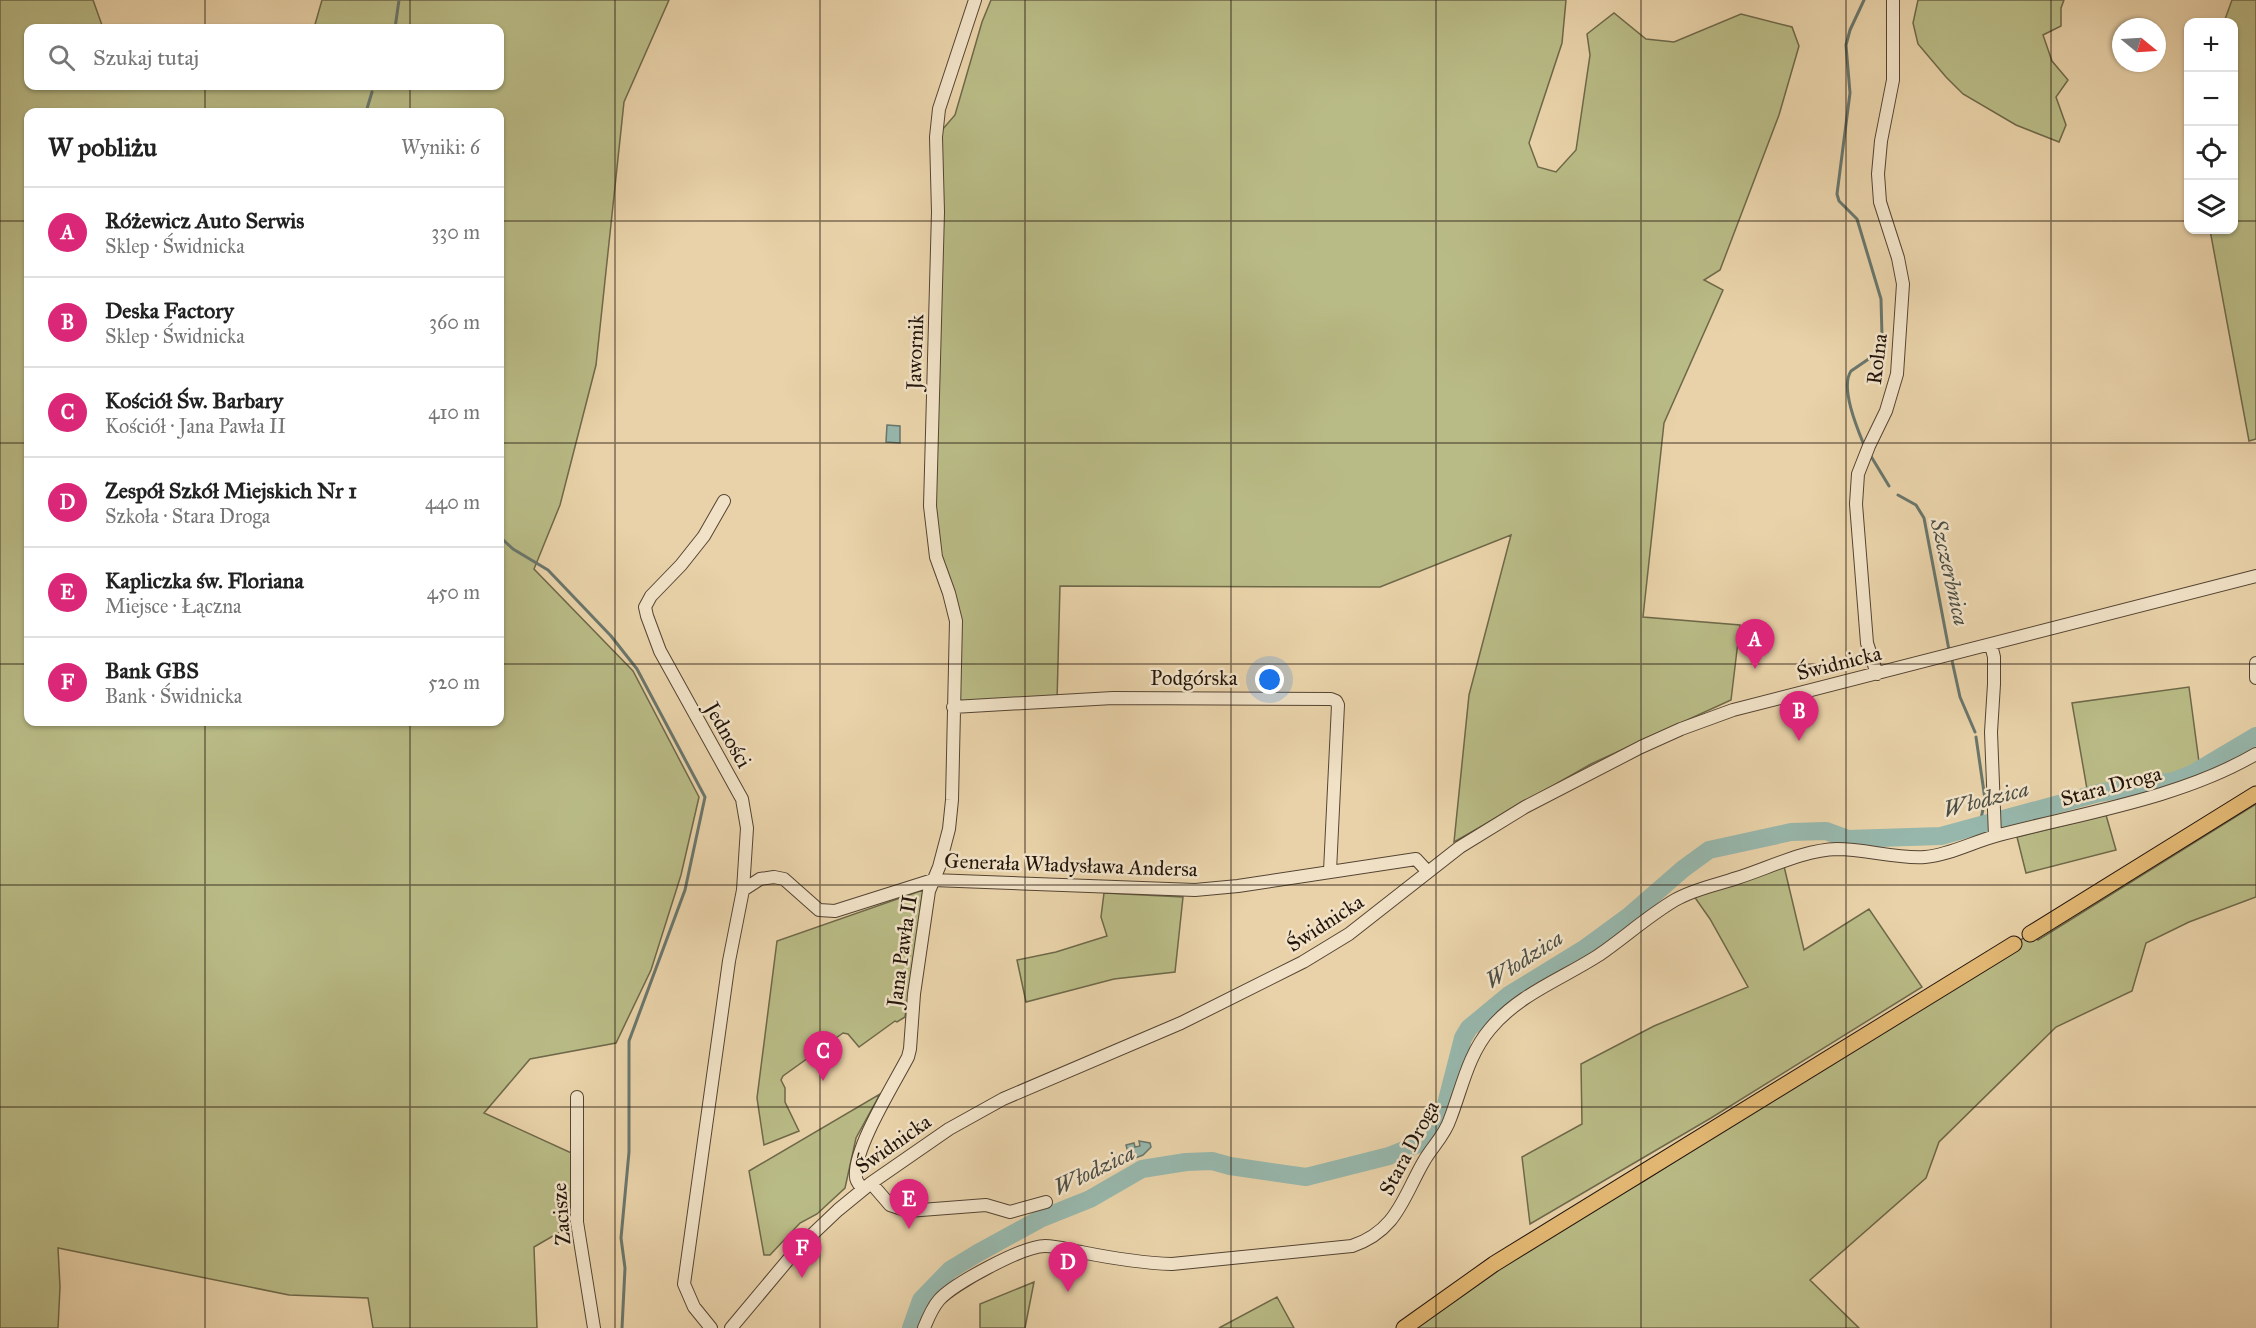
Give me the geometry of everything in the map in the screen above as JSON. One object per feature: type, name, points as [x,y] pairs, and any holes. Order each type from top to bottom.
[{"type":"main road","points":[[2030,934],[2256,794]]},
{"type":"main road","points":[[1404,1328],[1494,1264],[2014,944]]},
{"type":"street","name":"Jawornik","points":[[953,707],[956,621],[936,557],[930,506],[938,212],[936,137],[939,110],[975,0]]},
{"type":"street","name":"Rolna","points":[[1877,674],[1867,643],[1856,489],[1858,474],[1866,451],[1886,411],[1895,384],[1903,284],[1898,258],[1878,190],[1879,155],[1893,80],[1893,0]]},
{"type":"street","name":"Jedności","points":[[724,501],[704,536],[681,565],[651,596],[645,607],[646,616],[660,651],[742,800],[747,828],[743,890]]},
{"type":"street","name":"Świdnicka","points":[[730,1328],[798,1248],[867,1186],[949,1129],[1003,1099],[1181,1023],[1303,962],[1349,934],[1468,841],[1525,807],[1602,766],[1681,729],[1733,710],[2256,576]]},
{"type":"street","points":[[1991,645],[1994,657],[1991,732],[1995,833]]},
{"type":"street","points":[[2256,663],[2256,678]]},
{"type":"street","name":"Podgórska","points":[[953,707],[1113,698],[1214,697],[1331,699],[1336,701],[1338,705],[1330,871]]},
{"type":"street","name":"Jana Pawła II","points":[[867,1186],[857,1182],[855,1175],[863,1141],[908,1057],[910,1049],[914,994],[929,891],[948,830],[952,800],[953,707]]},
{"type":"street","name":"Stara Droga","points":[[924,1328],[931,1311],[951,1289],[1011,1256],[1038,1247],[1058,1248],[1146,1263],[1172,1264],[1352,1246],[1367,1241],[1380,1232],[1403,1206],[1423,1163],[1449,1123],[1473,1055],[1490,1029],[1528,994],[1581,966],[1664,907],[1691,892],[1822,850],[1848,849],[1923,857],[1936,855],[1995,833],[2188,786],[2232,768],[2256,754]]},
{"type":"street","name":"Generała Władysława Andersa","points":[[743,890],[760,879],[774,877],[784,879],[819,910],[835,911],[933,880],[1195,890],[1238,886],[1416,859],[1428,872]]},
{"type":"street","points":[[711,1328],[694,1307],[684,1284],[729,961],[743,890]]},
{"type":"street","name":"Zacisze","points":[[577,1097],[577,1222],[594,1328]]},
{"type":"street","points":[[867,1186],[890,1205],[908,1211],[986,1205],[1010,1212],[1046,1202]]},
{"type":"green space","points":[[0,0],[93,0],[102,24],[24,24],[24,90],[504,90],[504,24],[315,24],[322,0],[669,0],[624,102],[596,365],[560,505],[534,569],[633,671],[699,797],[681,875],[651,970],[616,1043],[530,1059],[484,1113],[578,1156],[577,1222],[534,1247],[537,1328],[373,1328],[368,1298],[289,1295],[58,1248],[60,1287],[58,1328],[0,1328]]},
{"type":"green space","points":[[991,0],[1566,0],[1562,43],[1529,143],[1538,167],[1556,172],[1576,150],[1590,55],[1587,34],[1614,13],[1646,39],[1674,42],[1741,14],[1792,27],[1799,46],[1779,115],[1720,270],[1704,280],[1723,290],[1664,423],[1643,617],[1740,625],[1731,700],[1591,764],[1454,842],[1469,695],[1511,535],[1380,587],[1060,586],[1057,701],[953,707],[956,621],[936,557],[936,137],[955,115],[982,22]]},
{"type":"green space","points":[[1918,0],[2064,0],[2061,8],[2061,26],[2043,35],[2052,61],[2068,80],[2056,97],[2066,125],[2059,142],[2016,125],[1963,94],[1946,77],[1918,44],[1913,23]]},
{"type":"green space","points":[[2232,0],[2256,0],[2256,439],[2249,441],[2211,234],[2238,234],[2238,18],[2225,18]]},
{"type":"green space","points":[[2189,687],[2199,762],[2192,774],[2174,781],[2099,793],[2087,789],[2072,703]]},
{"type":"green space","points":[[2256,804],[2256,897],[2189,922],[2146,943],[2132,991],[2056,1027],[1939,1142],[1926,1178],[1810,1280],[1859,1328],[1404,1328],[1494,1264],[1644,1181],[2030,934],[2038,940]]},
{"type":"green space","points":[[2106,815],[2116,850],[2026,873],[2017,837]]},
{"type":"green space","points":[[1783,862],[1804,950],[1869,909],[1922,987],[1711,1118],[1530,1224],[1522,1157],[1582,1124],[1581,1064],[1654,1026],[1748,987],[1710,919],[1691,892]]},
{"type":"green space","points":[[923,890],[905,1017],[895,1021],[859,1047],[848,1034],[843,1033],[783,1076],[781,1080],[785,1088],[785,1102],[799,1131],[764,1145],[757,1098],[777,941]]},
{"type":"green space","points":[[1104,893],[1183,897],[1175,972],[1114,979],[1026,1002],[1017,960],[1056,952],[1107,936],[1101,917]]},
{"type":"green space","points":[[880,1094],[856,1138],[845,1188],[817,1214],[800,1223],[770,1255],[764,1255],[749,1171]]},
{"type":"green space","points":[[1034,1282],[1025,1328],[980,1328],[980,1304]]},
{"type":"green space","points":[[1277,1297],[1294,1328],[1219,1328]]},
{"type":"water","points":[[887,425],[900,426],[900,443],[886,442]]},
{"type":"water","points":[[1139,1141],[1150,1143],[1151,1147],[1143,1155],[1130,1160],[1126,1145],[1134,1143],[1135,1147],[1140,1146]]},
{"type":"waterway","points":[[396,24],[399,0]]},
{"type":"waterway","name":"Szczerbnica","points":[[1864,0],[1850,30],[1846,45],[1850,93],[1837,194],[1839,201],[1857,219],[1881,299],[1882,336],[1879,349],[1876,354],[1851,371],[1848,378],[1848,397],[1864,445]]},
{"type":"waterway","points":[[367,108],[372,92]]},
{"type":"waterway","name":"Szczerbnica","points":[[1869,453],[1889,486]]},
{"type":"waterway","name":"Szczerbnica","points":[[1898,495],[1916,505],[1924,518],[1949,650]]},
{"type":"waterway","points":[[504,541],[513,549],[548,570],[611,636],[637,669],[705,797],[685,890],[629,1041],[629,1152],[621,1238],[625,1268],[622,1328]]},
{"type":"waterway","name":"Szczerbnica","points":[[1951,656],[1960,697],[1975,732]]},
{"type":"waterway","name":"Włodzica","points":[[911,1328],[921,1300],[950,1270],[1040,1219],[1090,1199],[1142,1169],[1186,1162],[1212,1161],[1230,1166],[1306,1177],[1389,1156],[1416,1145],[1437,1126],[1445,1108],[1463,1038],[1469,1028],[1509,995],[1584,949],[1629,916],[1683,869],[1709,850],[1791,832],[1826,831],[1848,839],[1941,836],[2099,793],[2174,781],[2192,774],[2256,736]]},
{"type":"waterway","name":"Szczerbnica","points":[[1976,737],[1985,799],[1980,824]]},
{"type":"place","name":"Różewicz Auto Serwis","points":[[1755,669]]},
{"type":"place","name":"Deska Factory","points":[[1799,741]]},
{"type":"place","name":"Kościół Św. Barbary","points":[[823,1081]]},
{"type":"place","name":"Kapliczka św. Floriana","points":[[909,1229]]},
{"type":"place","name":"Bank GBS","points":[[802,1278]]},
{"type":"place","name":"Zespół Szkół Miejskich Nr 1","points":[[1068,1292]]}]
